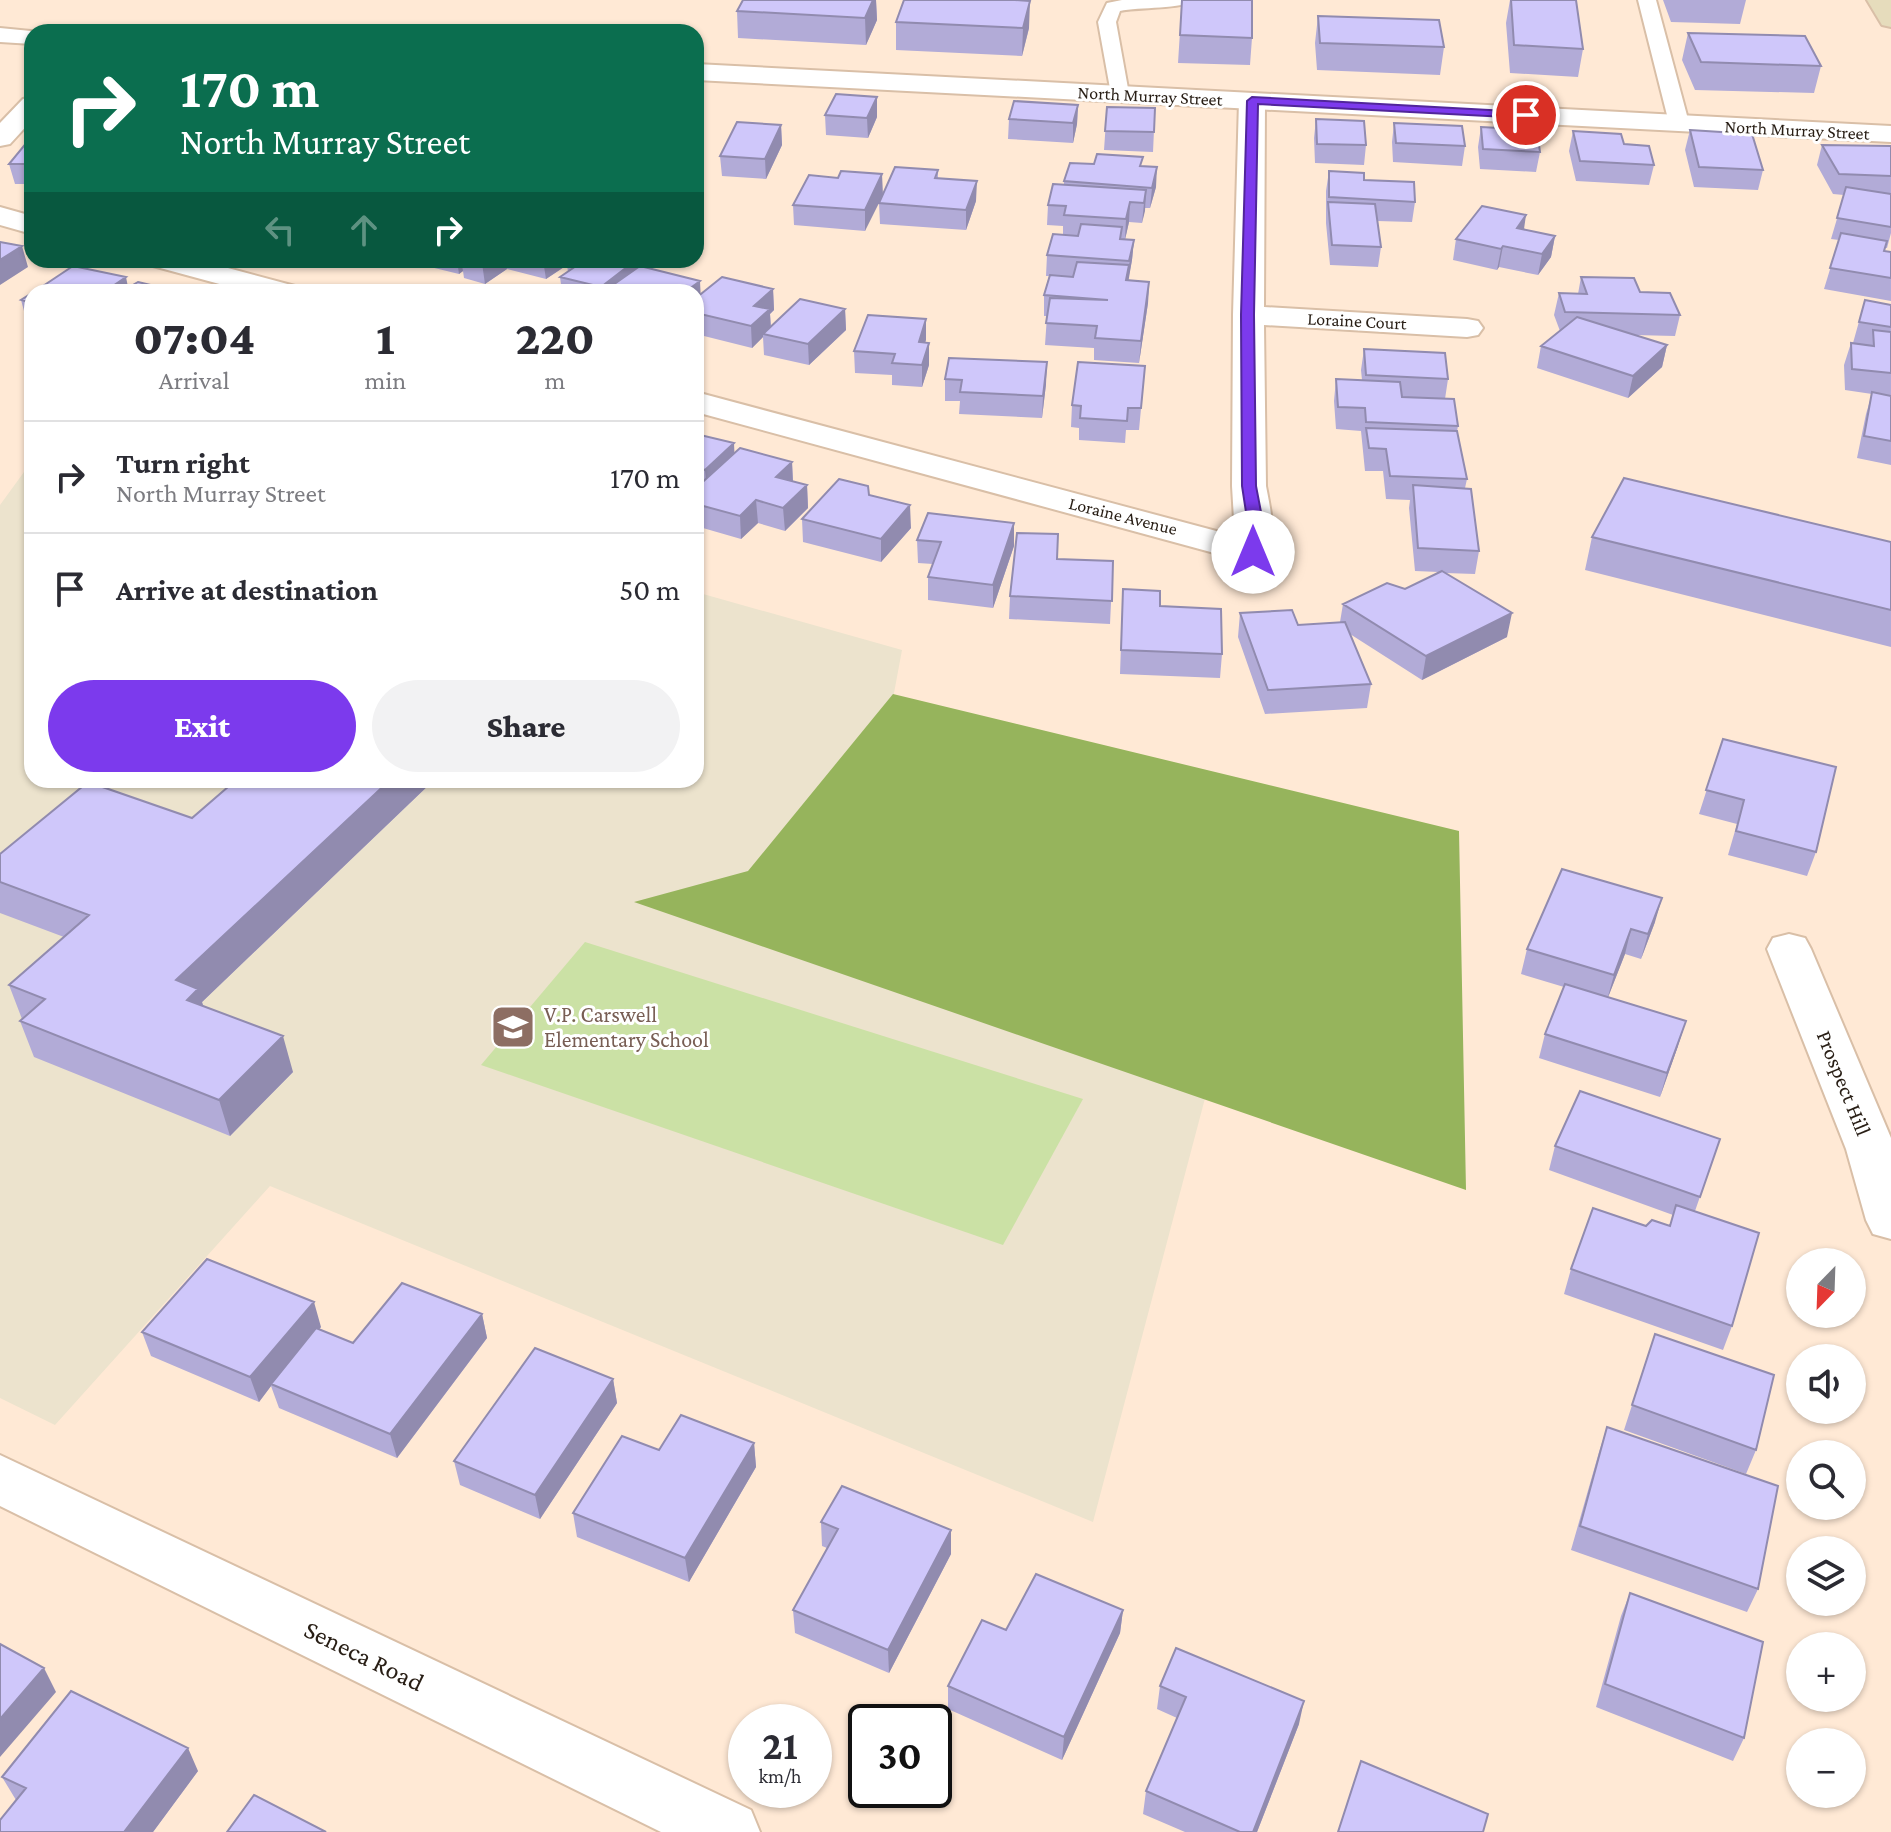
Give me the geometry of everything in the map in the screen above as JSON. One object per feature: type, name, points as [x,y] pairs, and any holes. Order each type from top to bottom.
[{"type":"main road","points":[[1879,0],[1891,20]]},
{"type":"street","points":[[0,35],[24,36]]},
{"type":"street","name":"North Murray Street","points":[[704,72],[1891,134]]},
{"type":"street","name":"Loraine Avenue","points":[[704,404],[1253,552],[1253,512],[1249,486],[1248,315],[1252,101]]},
{"type":"street","points":[[0,138],[24,113]]},
{"type":"street","points":[[0,216],[24,223]]},
{"type":"street","points":[[194,268],[254,284]]},
{"type":"street","name":"Loraine Court","points":[[1248,315],[1467,328]]},
{"type":"street","name":"Prospect Hill","points":[[1789,949],[1871,1149],[1891,1220]]},
{"type":"street","name":"Seneca Road","points":[[0,1479],[728,1832]]},
{"type":"lane","points":[[1120,94],[1107,22],[1113,7],[1143,1],[1186,0]]},
{"type":"lane","points":[[1647,0],[1679,123]]},
{"type":"shaded area","name":"V.P. Carswell Elementary School","points":[[24,472],[24,788],[704,788],[704,594],[902,650],[843,967],[1208,1087],[1093,1522],[270,1186],[55,1425],[0,1398],[0,505]]},
{"type":"green space","points":[[893,694],[1459,831],[1466,1190],[634,902],[748,871]]},
{"type":"green space","points":[[585,942],[1083,1099],[1003,1245],[481,1065]]},
{"type":"building","points":[[743,0],[873,0],[865,18],[737,11]]},
{"type":"building","points":[[904,0],[1030,1],[1023,28],[896,22]]},
{"type":"building","points":[[1182,0],[1252,0],[1252,38],[1180,35]]},
{"type":"building","points":[[1511,0],[1576,0],[1583,49],[1514,45]]},
{"type":"building","points":[[1318,16],[1439,20],[1444,47],[1320,43]]},
{"type":"building","points":[[1688,33],[1805,36],[1821,66],[1701,62]]},
{"type":"building","points":[[836,94],[877,97],[867,118],[825,115]]},
{"type":"building","points":[[1014,101],[1078,105],[1073,123],[1009,119]]},
{"type":"building","points":[[1107,107],[1155,108],[1154,132],[1105,131]]},
{"type":"building","points":[[1316,119],[1364,121],[1366,145],[1317,144]]},
{"type":"building","points":[[737,122],[781,125],[765,159],[720,156]]},
{"type":"building","points":[[1394,123],[1462,126],[1465,146],[1396,143]]},
{"type":"building","points":[[1481,127],[1537,130],[1540,152],[1483,149]]},
{"type":"building","points":[[1690,130],[1752,134],[1763,170],[1699,167]]},
{"type":"building","points":[[1573,131],[1621,134],[1624,144],[1649,146],[1654,165],[1580,161]]},
{"type":"building","points":[[1822,145],[1891,146],[1891,176],[1839,174]]},
{"type":"building","points":[[24,146],[24,164],[9,164]]},
{"type":"building","points":[[1097,154],[1143,157],[1140,166],[1157,167],[1152,188],[1064,181],[1070,163],[1094,164]]},
{"type":"building","points":[[895,167],[938,170],[935,178],[977,181],[966,210],[879,203]]},
{"type":"building","points":[[841,171],[882,174],[865,210],[793,205],[809,175],[838,178]]},
{"type":"building","points":[[1329,171],[1364,173],[1364,180],[1414,182],[1415,202],[1329,197]]},
{"type":"building","points":[[1053,184],[1146,190],[1144,203],[1130,202],[1126,219],[1064,215],[1066,206],[1048,205]]},
{"type":"building","points":[[1846,187],[1891,194],[1891,227],[1837,218]]},
{"type":"building","points":[[1328,202],[1375,204],[1381,247],[1332,245]]},
{"type":"building","points":[[1482,206],[1526,215],[1517,228],[1555,236],[1542,254],[1456,239]]},
{"type":"building","points":[[1081,224],[1122,227],[1120,239],[1134,240],[1129,261],[1047,255],[1053,234],[1078,236]]},
{"type":"building","points":[[1841,233],[1887,241],[1884,251],[1891,252],[1891,278],[1830,268]]},
{"type":"building","points":[[0,242],[22,246],[0,260]]},
{"type":"building","points":[[1077,262],[1129,265],[1126,280],[1149,282],[1141,341],[1095,338],[1097,326],[1046,323],[1050,298],[1108,300],[1044,295],[1050,275],[1073,277]]},
{"type":"building","points":[[70,268],[126,277],[116,284],[46,284]]},
{"type":"building","points":[[573,268],[626,268],[605,284],[589,284],[560,277]]},
{"type":"building","points":[[637,268],[700,281],[696,284],[614,284]]},
{"type":"building","points":[[722,277],[773,289],[754,306],[770,309],[751,326],[704,315],[704,292]]},
{"type":"building","points":[[1581,277],[1634,278],[1640,292],[1670,293],[1680,315],[1565,312],[1559,293],[1587,294]]},
{"type":"building","points":[[800,299],[845,309],[808,344],[763,334]]},
{"type":"building","points":[[1865,300],[1891,305],[1891,327],[1859,322]]},
{"type":"building","points":[[868,315],[926,319],[919,342],[929,343],[922,365],[892,363],[895,354],[854,351]]},
{"type":"building","points":[[1577,317],[1667,345],[1633,376],[1541,346]]},
{"type":"building","points":[[1873,330],[1891,332],[1891,373],[1852,369],[1851,343],[1874,346]]},
{"type":"building","points":[[1364,349],[1445,353],[1448,379],[1366,375]]},
{"type":"building","points":[[949,358],[1047,362],[1043,396],[960,392],[962,380],[945,379]]},
{"type":"building","points":[[1078,362],[1145,366],[1141,408],[1128,408],[1127,421],[1080,418],[1081,406],[1072,405]]},
{"type":"building","points":[[1336,379],[1400,382],[1402,397],[1454,399],[1458,426],[1366,422],[1365,408],[1338,407]]},
{"type":"building","points":[[1872,392],[1891,396],[1891,441],[1864,436]]},
{"type":"building","points":[[1366,428],[1457,431],[1467,479],[1390,476],[1386,449],[1369,448]]},
{"type":"building","points":[[704,436],[734,443],[705,470]]},
{"type":"building","points":[[740,448],[792,462],[776,477],[807,485],[783,508],[756,500],[740,516],[704,506],[704,481]]},
{"type":"building","points":[[1624,478],[1891,542],[1891,610],[1592,537]]},
{"type":"building","points":[[839,479],[868,486],[869,495],[910,505],[881,539],[802,519]]},
{"type":"building","points":[[1413,485],[1471,489],[1479,551],[1418,548]]},
{"type":"building","points":[[928,513],[1014,523],[993,585],[928,577],[941,542],[917,540]]},
{"type":"building","points":[[1017,533],[1058,534],[1057,559],[1113,561],[1112,601],[1010,596]]},
{"type":"building","points":[[1442,571],[1512,613],[1426,656],[1343,604],[1387,583],[1405,589]]},
{"type":"building","points":[[1123,589],[1160,591],[1160,606],[1221,609],[1222,654],[1121,650]]},
{"type":"building","points":[[1292,610],[1298,625],[1345,622],[1371,684],[1268,690],[1240,613]]},
{"type":"building","points":[[1723,739],[1836,767],[1816,852],[1736,831],[1744,800],[1706,790]]},
{"type":"building","points":[[81,788],[105,788],[192,818],[227,788],[381,788],[176,980],[198,989],[187,1000],[283,1036],[219,1100],[20,1021],[45,999],[9,985],[89,915],[0,882],[0,854]]},
{"type":"building","points":[[1562,869],[1662,898],[1648,934],[1631,929],[1614,975],[1527,949]]},
{"type":"building","points":[[1565,984],[1686,1021],[1667,1073],[1545,1034]]},
{"type":"building","points":[[1580,1091],[1720,1139],[1700,1197],[1555,1146]]},
{"type":"building","points":[[1676,1205],[1759,1233],[1732,1326],[1571,1269],[1593,1208],[1646,1226],[1652,1220],[1670,1226]]},
{"type":"building","points":[[207,1259],[314,1302],[250,1377],[142,1332]]},
{"type":"building","points":[[402,1283],[482,1314],[390,1434],[271,1384],[316,1328],[353,1343]]},
{"type":"building","points":[[1655,1334],[1774,1375],[1756,1450],[1632,1405]]},
{"type":"building","points":[[535,1348],[613,1379],[535,1495],[454,1461]]},
{"type":"building","points":[[681,1415],[754,1443],[685,1558],[573,1513],[622,1436],[659,1450]]},
{"type":"building","points":[[1607,1427],[1778,1486],[1758,1589],[1580,1526]]},
{"type":"building","points":[[842,1486],[951,1530],[888,1650],[793,1610],[838,1529],[821,1522]]},
{"type":"building","points":[[1036,1574],[1123,1610],[1064,1737],[948,1686],[982,1620],[1006,1630]]},
{"type":"building","points":[[1630,1593],[1763,1642],[1744,1738],[1605,1684]]},
{"type":"building","points":[[0,1644],[44,1668],[0,1719]]},
{"type":"building","points":[[1176,1648],[1304,1701],[1253,1832],[1240,1832],[1146,1791],[1186,1697],[1160,1686]]},
{"type":"building","points":[[71,1691],[188,1748],[124,1832],[0,1832],[0,1820],[26,1788],[2,1777]]},
{"type":"building","points":[[1361,1761],[1488,1814],[1483,1832],[1338,1832]]},
{"type":"building","points":[[254,1795],[326,1832],[227,1832]]},
{"type":"place","name":"V.P. Carswell Elementary School","points":[[513,1027]]},
{"type":"route","points":[[1253,552],[1253,512],[1249,486],[1248,315],[1252,101],[1526,115]]}]
